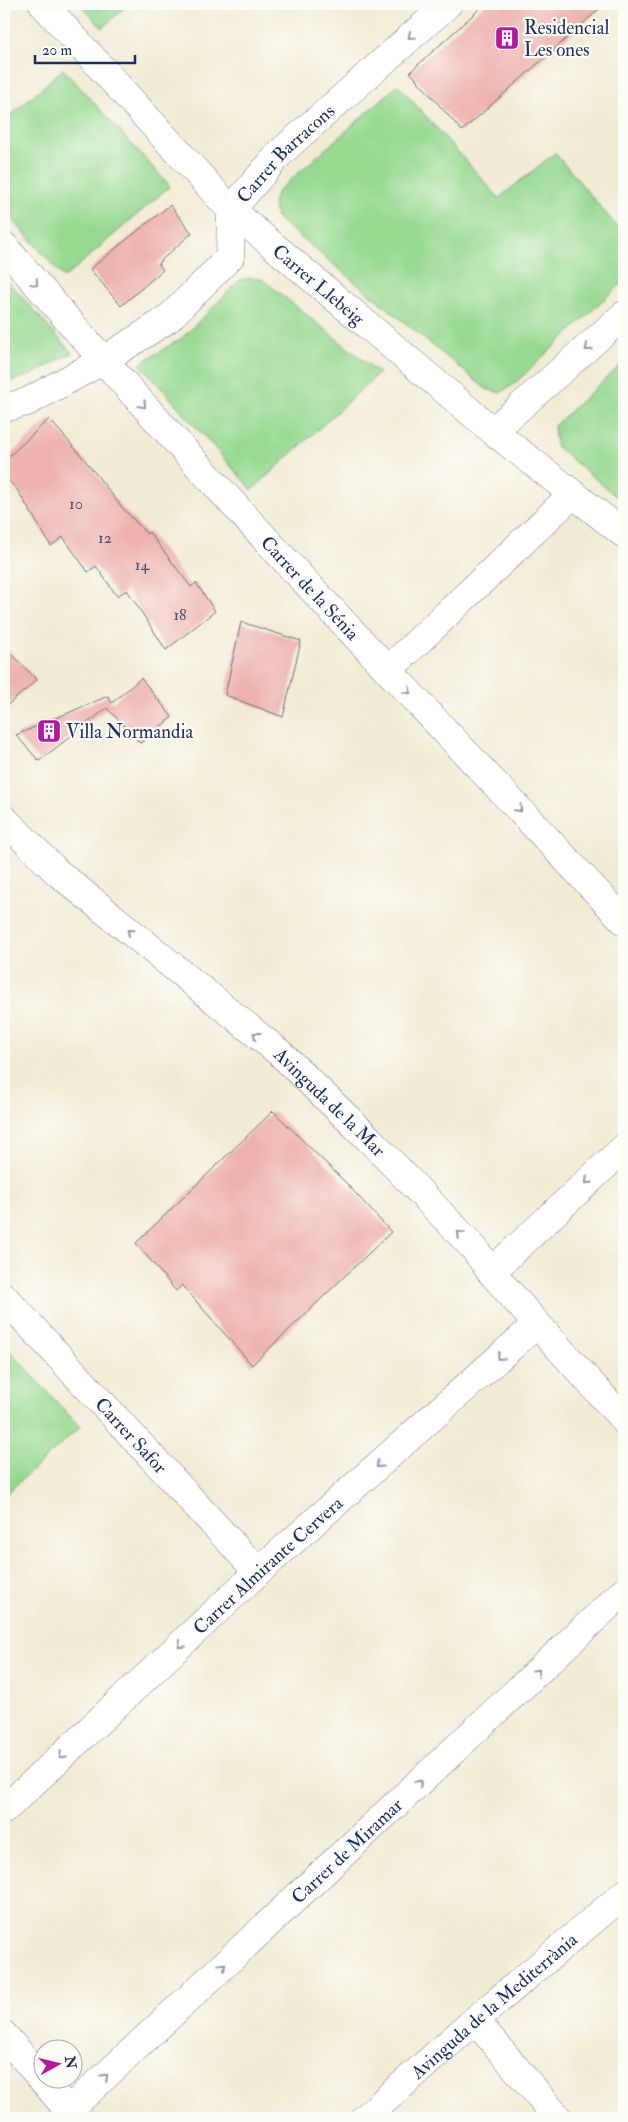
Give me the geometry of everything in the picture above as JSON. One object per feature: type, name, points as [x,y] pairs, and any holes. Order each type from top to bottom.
[{"type":"street","name":"Carrer Llebeig","points":[[43,4],[231,210],[493,431],[624,534]]},
{"type":"street","name":"Carrer Barracons","points":[[4,408],[26,402],[102,361],[168,320],[230,257],[231,210],[281,152],[448,4]]},
{"type":"street","name":"Carrer de la Sénia","points":[[4,246],[102,361],[624,921]]},
{"type":"street","points":[[493,431],[624,315]]},
{"type":"street","points":[[388,670],[573,494]]},
{"type":"street","name":"Avinguda de la Mar","points":[[4,819],[58,872],[281,1054],[369,1139],[473,1247],[491,1272],[536,1324],[624,1420]]},
{"type":"street","points":[[491,1272],[624,1148]]},
{"type":"street","name":"Carrer Safor","points":[[4,1297],[258,1572]]},
{"type":"street","name":"Carrer Almirante Cervera","points":[[4,1810],[258,1572],[536,1324]]},
{"type":"street","name":"Carrer de Miramar","points":[[72,2114],[624,1591]]},
{"type":"street","name":"Avinguda de la Mediterrània","points":[[365,2118],[475,2020],[624,1894]]},
{"type":"street","points":[[475,2020],[558,2118]]},
{"type":"street","points":[[4,2035],[72,2114]]},
{"type":"green space","points":[[80,4],[129,4],[102,28]]},
{"type":"green space","points":[[63,69],[170,186],[64,278],[4,210],[4,121]]},
{"type":"green space","points":[[398,85],[499,198],[555,153],[624,235],[624,281],[514,384],[500,393],[486,389],[277,218],[273,203],[278,191]]},
{"type":"green space","points":[[4,277],[72,353],[31,375],[4,384]]},
{"type":"green space","points":[[249,278],[262,279],[379,373],[252,490],[140,364],[183,337],[240,280]]},
{"type":"green space","points":[[624,362],[624,503],[556,446],[554,426]]},
{"type":"green space","points":[[4,1345],[80,1427],[4,1496]]},
{"type":"building","name":"Residencial Les ones","points":[[485,4],[605,4],[462,131],[410,72]]},
{"type":"building","points":[[170,205],[192,233],[158,263],[163,270],[121,306],[90,269]]},
{"type":"building","points":[[49,419],[85,460],[120,505],[147,534],[149,532],[191,587],[196,583],[215,611],[166,650],[127,590],[117,596],[96,566],[88,572],[63,537],[51,546],[18,491],[4,476],[4,461]]},
{"type":"building","points":[[241,622],[301,641],[283,717],[225,695]]},
{"type":"building","points":[[4,646],[37,680],[4,708]]},
{"type":"building","points":[[141,678],[172,717],[140,743],[107,708],[39,761],[16,735],[108,696],[112,703]]},
{"type":"building","points":[[273,1111],[347,1184],[391,1232],[252,1365],[182,1285],[176,1291],[136,1243]]},
{"type":"place","name":"Residencial Les ones","points":[[507,38]]},
{"type":"place","name":"Villa Normandia","points":[[49,731]]}]
